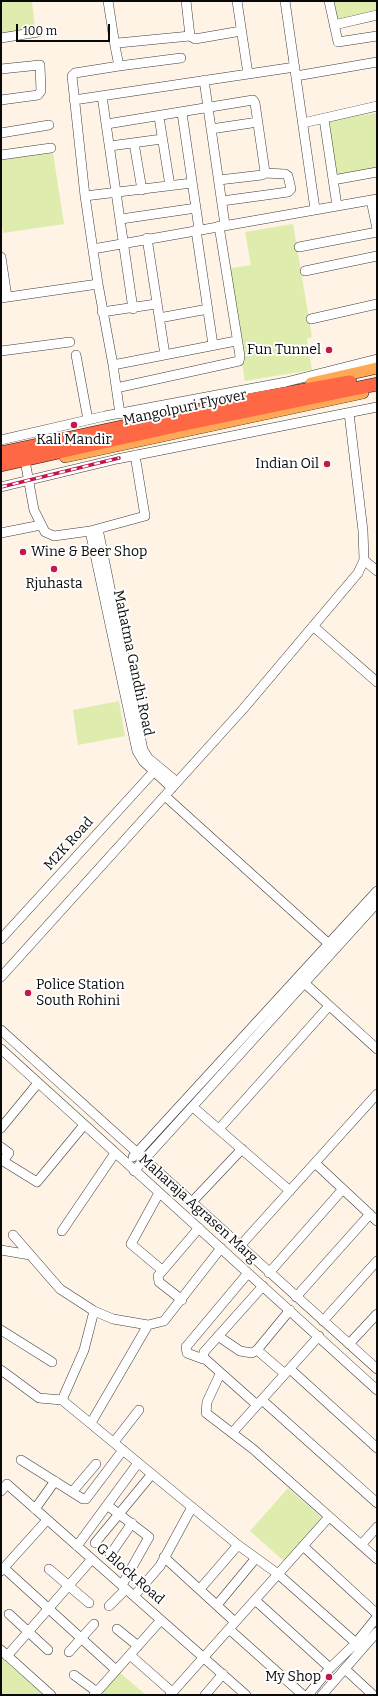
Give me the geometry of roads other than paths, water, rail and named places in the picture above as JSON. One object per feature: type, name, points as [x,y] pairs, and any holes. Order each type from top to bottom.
[{"type":"highway","name":"Mangolpuri Flyover","points":[[1,453],[233,403],[377,375]]},
{"type":"highway","name":"Mangolpuri Flyover","points":[[1,465],[175,426],[377,384]]},
{"type":"main road","points":[[1,447],[173,410],[346,376],[377,368]]},
{"type":"main road","points":[[1,472],[377,389]]},
{"type":"street","points":[[108,1],[119,66]]},
{"type":"street","points":[[186,1],[190,36]]},
{"type":"street","points":[[237,1],[248,74]]},
{"type":"street","points":[[285,1],[315,209]]},
{"type":"street","points":[[329,1],[338,42],[377,36]]},
{"type":"street","points":[[334,25],[377,15]]},
{"type":"street","points":[[115,46],[118,43],[190,36],[195,39],[241,31]]},
{"type":"street","points":[[1,38],[38,32]]},
{"type":"street","points":[[120,414],[113,365],[102,312],[85,196],[74,100],[73,74],[181,58]]},
{"type":"street","points":[[74,100],[248,74],[296,71],[377,62]]},
{"type":"street","points":[[1,69],[40,65],[41,91],[38,95],[1,100]]},
{"type":"street","points":[[116,388],[236,362],[240,359],[236,341],[222,225],[222,201],[204,80]]},
{"type":"street","points":[[102,96],[133,308]]},
{"type":"street","points":[[107,124],[208,109],[253,100],[256,102],[265,174]]},
{"type":"street","points":[[303,123],[377,106]]},
{"type":"street","points":[[182,113],[214,345]]},
{"type":"street","points":[[159,116],[170,186]]},
{"type":"street","points":[[324,119],[337,206]]},
{"type":"street","points":[[211,129],[258,122]]},
{"type":"street","points":[[1,133],[49,125]]},
{"type":"street","points":[[110,146],[162,139]]},
{"type":"street","points":[[134,143],[142,190]]},
{"type":"street","points":[[1,155],[51,148]]},
{"type":"street","points":[[333,180],[377,172]]},
{"type":"street","points":[[219,180],[265,174],[285,174],[288,176],[291,189],[288,192],[222,201]]},
{"type":"street","points":[[85,196],[192,183]]},
{"type":"street","points":[[93,248],[374,199],[377,229]]},
{"type":"street","points":[[121,219],[196,208]]},
{"type":"street","points":[[299,247],[377,232]]},
{"type":"street","points":[[147,238],[164,355]]},
{"type":"street","points":[[305,271],[377,256]]},
{"type":"street","points":[[1,257],[4,297],[98,284]]},
{"type":"street","points":[[102,312],[156,304]]},
{"type":"street","points":[[311,319],[377,304]]},
{"type":"street","points":[[159,318],[208,309]]},
{"type":"street","points":[[113,365],[236,341]]},
{"type":"street","points":[[1,351],[70,342]]},
{"type":"street","points":[[76,355],[88,420]]},
{"type":"street","points":[[1,440],[88,420],[286,382],[377,359]]},
{"type":"street","points":[[1,487],[30,484],[135,455],[349,413],[377,406]]},
{"type":"street","points":[[1,977],[244,708],[358,573],[364,560],[363,531],[349,413]]},
{"type":"street","points":[[26,466],[34,510],[45,532],[51,536],[94,530],[145,516],[135,455]]},
{"type":"street","points":[[1,533],[40,521]]},
{"type":"street","name":"Mahatma Gandhi Road","points":[[94,530],[137,751],[143,761],[156,769],[175,786]]},
{"type":"street","points":[[364,560],[377,571]]},
{"type":"street","points":[[313,626],[377,682]]},
{"type":"street","name":"M2K Road","points":[[1,939],[156,769]]},
{"type":"street","points":[[165,796],[328,944]]},
{"type":"street","points":[[134,1171],[301,980],[328,944],[377,890]]},
{"type":"street","points":[[127,1164],[301,980],[377,903]]},
{"type":"street","points":[[301,980],[377,1049]]},
{"type":"street","points":[[219,1130],[329,1006]]},
{"type":"street","name":"Maharaja Agrasen Marg","points":[[1,1030],[377,1369]]},
{"type":"street","name":"Maharaja Agrasen Marg","points":[[1,1049],[377,1390]]},
{"type":"street","points":[[1,1128],[38,1083]]},
{"type":"street","points":[[240,1246],[377,1094]]},
{"type":"street","points":[[192,1106],[290,1191]]},
{"type":"street","points":[[1,1147],[9,1153],[3,1161],[37,1182],[84,1125]]},
{"type":"street","points":[[191,1202],[242,1149]]},
{"type":"street","points":[[62,1231],[114,1153]]},
{"type":"street","points":[[315,1163],[377,1221]]},
{"type":"street","points":[[269,1273],[343,1189]]},
{"type":"street","points":[[159,1193],[131,1244],[162,1270]]},
{"type":"street","points":[[296,1297],[370,1214]]},
{"type":"street","points":[[182,1300],[159,1282],[158,1276],[199,1228]]},
{"type":"street","points":[[13,1235],[60,1289],[94,1311],[113,1319],[148,1324],[164,1321],[182,1300],[221,1248]]},
{"type":"street","points":[[1,1250],[30,1255]]},
{"type":"street","points":[[323,1321],[377,1261]]},
{"type":"street","points":[[248,1273],[186,1347],[186,1353],[203,1359],[220,1374],[260,1403],[377,1503]]},
{"type":"street","points":[[203,1359],[204,1352],[263,1286]]},
{"type":"street","points":[[218,1336],[247,1354],[257,1350],[290,1310]]},
{"type":"street","points":[[62,1400],[84,1350],[94,1311]]},
{"type":"street","points":[[349,1344],[377,1314]]},
{"type":"street","points":[[91,1423],[148,1324]]},
{"type":"street","points":[[1,1330],[52,1362]]},
{"type":"street","points":[[232,1433],[319,1336]]},
{"type":"street","points":[[257,1350],[287,1372],[377,1448]]},
{"type":"street","points":[[2,1373],[39,1398],[62,1400],[238,1545],[278,1574],[356,1643]]},
{"type":"street","points":[[220,1374],[205,1408],[206,1413],[232,1433],[377,1559]]},
{"type":"street","points":[[369,1383],[377,1375]]},
{"type":"street","points":[[114,1442],[139,1410]]},
{"type":"street","points":[[21,1460],[86,1499],[123,1450]]},
{"type":"street","points":[[77,1546],[138,1463]]},
{"type":"street","points":[[73,1491],[96,1464]]},
{"type":"street","points":[[95,1543],[152,1474]]},
{"type":"street","points":[[35,1509],[55,1481]]},
{"type":"street","name":"G Block Road","points":[[1,1491],[7,1484],[246,1695]]},
{"type":"street","points":[[107,1505],[149,1537],[124,1587],[109,1606]]},
{"type":"street","points":[[134,1596],[160,1566],[192,1507]]},
{"type":"street","points":[[130,1655],[171,1694],[329,1517]]},
{"type":"street","points":[[47,1520],[3,1570],[82,1638],[116,1670]]},
{"type":"street","points":[[110,1555],[132,1523]]},
{"type":"street","points":[[361,1545],[377,1527]]},
{"type":"street","points":[[200,1589],[238,1545]]},
{"type":"street","points":[[303,1546],[377,1614]]},
{"type":"street","points":[[164,1557],[235,1622]]},
{"type":"street","points":[[217,1605],[256,1558]]},
{"type":"street","points":[[51,1695],[4,1653],[28,1632],[92,1560]]},
{"type":"street","points":[[49,1569],[89,1603]]},
{"type":"street","points":[[254,1600],[330,1668]]},
{"type":"street","points":[[8,1614],[48,1650]]},
{"type":"street","points":[[308,1695],[330,1668],[356,1643],[377,1617]]},
{"type":"street","points":[[74,1674],[95,1694],[161,1620]]},
{"type":"street","points":[[69,1652],[94,1624]]},
{"type":"street","points":[[117,1629],[138,1646]]},
{"type":"street","points":[[229,1629],[303,1695]]},
{"type":"street","points":[[322,1695],[377,1632]]},
{"type":"street","points":[[345,1669],[373,1695]]},
{"type":"street","points":[[205,1695],[223,1674]]},
{"type":"railway","points":[[1,487],[119,458]]},
{"type":"place","name":"Fun Tunnel","points":[[329,350]]},
{"type":"place","name":"Kali Mandir","points":[[74,425]]},
{"type":"place","name":"Indian Oil","points":[[327,464]]},
{"type":"place","name":"Wine & Beer Shop","points":[[23,552]]},
{"type":"place","name":"Rjuhasta","points":[[54,569]]},
{"type":"place","name":"Police Station South Rohini","points":[[28,993]]},
{"type":"place","name":"My Shop","points":[[329,1677]]}]
